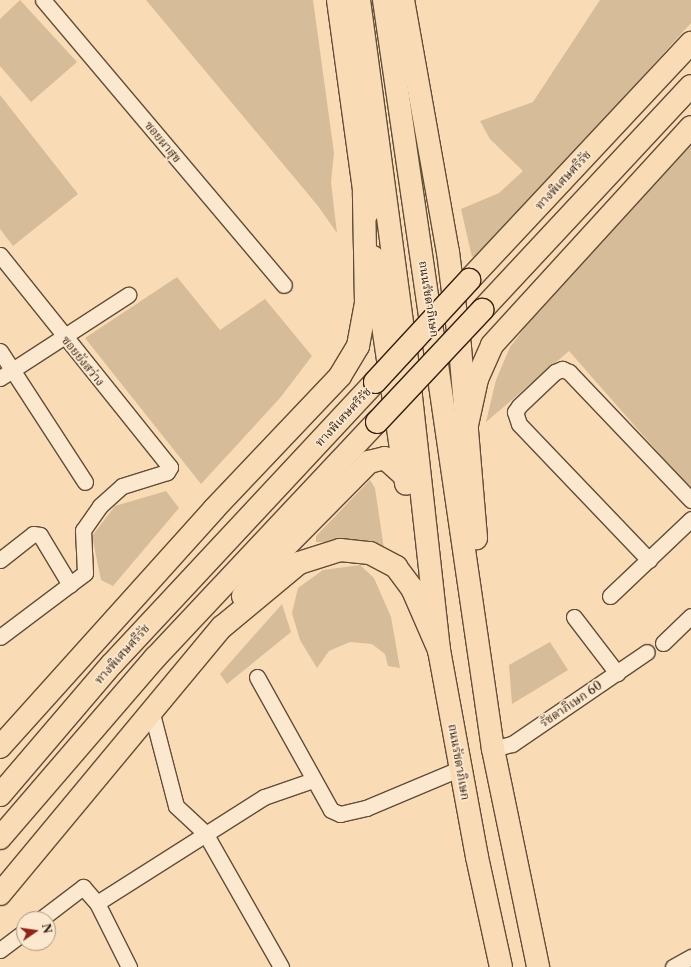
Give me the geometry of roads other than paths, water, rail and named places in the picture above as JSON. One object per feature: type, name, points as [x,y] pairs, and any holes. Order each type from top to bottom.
[{"type":"main road","name":"ถนนรัชดาภิเษก","points":[[338,0],[404,475],[413,515],[428,556]]},
{"type":"main road","name":"ถนนรัชดาภิเษก","points":[[359,0],[387,205],[439,650],[460,769],[501,967]]},
{"type":"main road","name":"ถนนรัชดาภิเษก","points":[[384,0],[494,749],[538,967]]},
{"type":"main road","name":"ถนนรัชดาภิเษก","points":[[403,0],[448,252],[467,426],[476,539],[471,599]]},
{"type":"main road","name":"ทางพิเศษศรีรัช","points":[[0,795],[122,653],[691,43]]},
{"type":"main road","points":[[0,838],[155,658],[691,86]]},
{"type":"main road","points":[[467,426],[477,378],[492,345],[691,127]]},
{"type":"main road","points":[[0,747],[214,509],[340,376],[358,346],[366,303],[364,194]]},
{"type":"main road","points":[[0,894],[151,710],[222,627],[282,550],[369,462],[385,458],[404,475]]},
{"type":"main road","points":[[222,627],[299,563],[340,550],[370,553],[396,567],[412,588],[439,650]]},
{"type":"street","name":"ซอยผาสุข","points":[[43,0],[284,285]]},
{"type":"street","name":"ซอยยังสว่าง","points":[[0,254],[62,336],[168,464],[167,472],[122,486],[100,506],[83,530],[85,572],[70,585]]},
{"type":"street","points":[[0,378],[62,336],[128,295]]},
{"type":"street","points":[[0,351],[85,482]]},
{"type":"street","points":[[649,560],[519,424],[515,412],[519,406],[555,372],[562,369],[569,372],[691,500]]},
{"type":"street","points":[[610,596],[691,519]]},
{"type":"street","points":[[0,560],[33,534],[40,535],[70,585],[0,637]]},
{"type":"street","points":[[662,643],[691,616]]},
{"type":"street","points":[[574,617],[617,673]]},
{"type":"street","name":"รัชดาภิเษก 60","points":[[494,749],[512,744],[646,652]]},
{"type":"street","points":[[258,677],[313,780],[331,810],[340,814],[366,808],[460,769]]},
{"type":"street","points":[[151,710],[176,806],[205,833],[281,967]]},
{"type":"street","points":[[97,903],[205,833],[264,797],[313,780]]},
{"type":"street","points":[[52,911],[83,887],[97,903],[128,967]]},
{"type":"street","points":[[0,950],[16,938]]},
{"type":"street","points":[[673,967],[691,957]]}]
